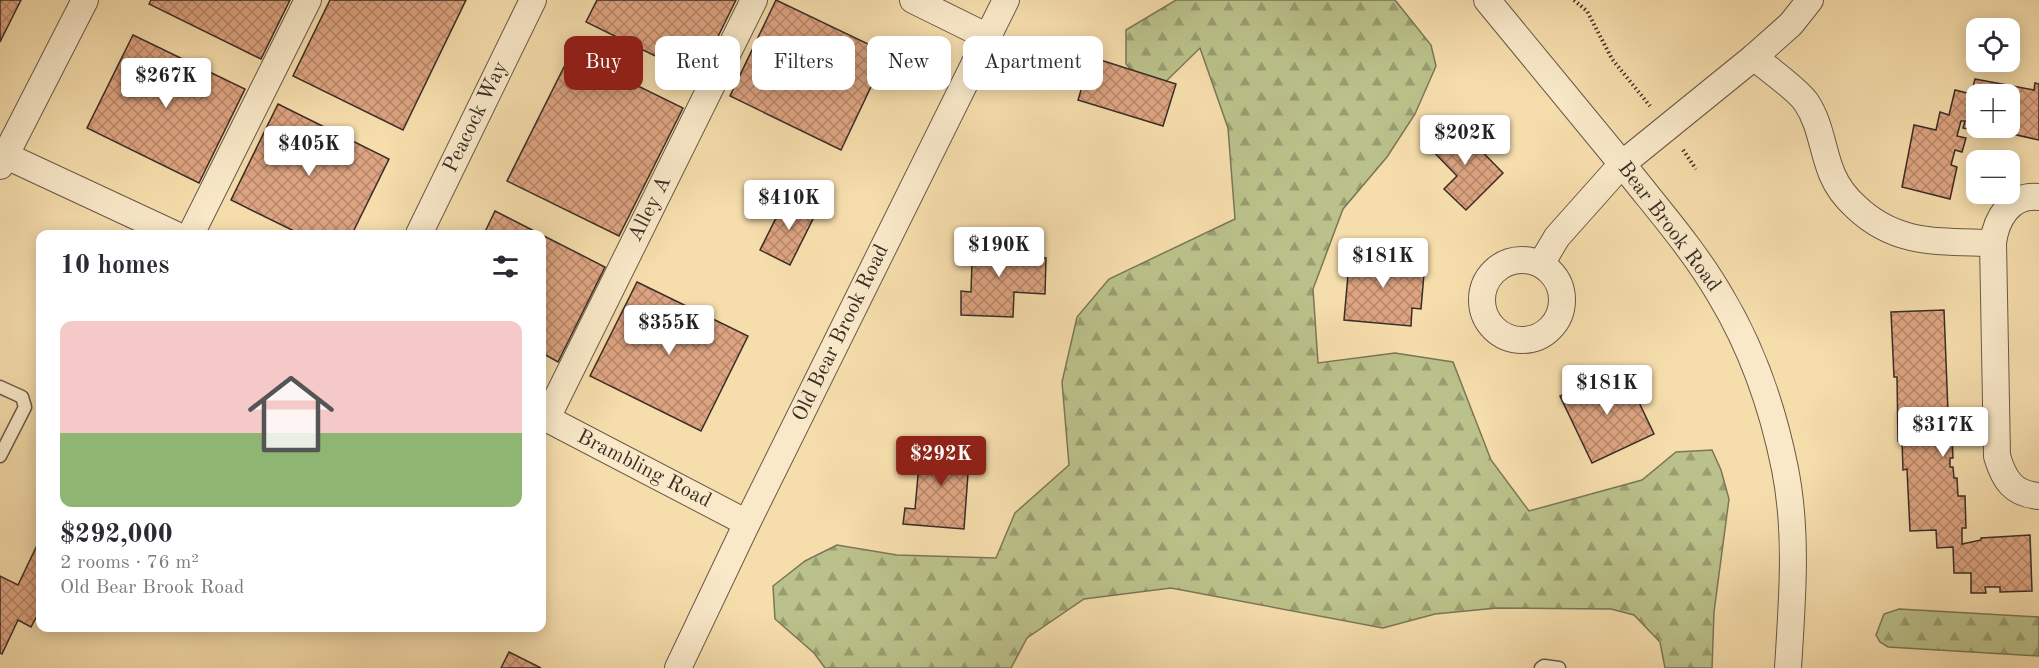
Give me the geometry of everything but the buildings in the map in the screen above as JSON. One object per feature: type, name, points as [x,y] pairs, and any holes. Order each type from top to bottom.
[{"type":"street","points":[[85,0],[2,158],[165,230]]},
{"type":"street","points":[[193,230],[308,0]]},
{"type":"street","name":"Peacock Way","points":[[421,230],[533,0]]},
{"type":"street","name":"Alley A","points":[[546,413],[754,0]]},
{"type":"street","points":[[913,0],[986,36]]},
{"type":"street","name":"Old Bear Brook Road","points":[[988,36],[1006,0]]},
{"type":"street","name":"Bear Brook Road","points":[[1487,0],[1691,249],[1721,296],[1750,354],[1769,407],[1785,470],[1792,535],[1788,668]]},
{"type":"street","points":[[1541,264],[1557,237],[1622,164],[1754,57],[1791,24],[1810,0]]},
{"type":"street","points":[[1754,57],[1804,99],[1817,120],[1832,175],[1847,199],[1868,219],[1890,232],[1918,240],[1993,243]]},
{"type":"street","name":"Old Bear Brook Road","points":[[678,668],[747,523],[963,87]]},
{"type":"street","points":[[2039,197],[2032,196],[2015,202],[2002,213],[1995,227],[1993,243],[1997,456],[2002,473],[2013,487],[2029,495],[2039,496]]},
{"type":"street","name":"Brambling Road","points":[[546,418],[747,523]]},
{"type":"lane","points":[[0,387],[22,397],[24,407],[0,456]]},
{"type":"lane","points":[[1541,668],[1544,666],[1559,668]]},
{"type":"path","points":[[1574,0],[1587,11],[1612,59],[1696,169]]},
{"type":"green space","points":[[1176,0],[1395,0],[1431,45],[1436,66],[1415,114],[1387,157],[1343,209],[1313,289],[1318,363],[1395,353],[1453,362],[1491,460],[1529,511],[1642,480],[1676,452],[1712,450],[1721,470],[1729,499],[1714,612],[1712,668],[1665,668],[1660,642],[1634,615],[1611,609],[1497,608],[1435,614],[1383,628],[1171,588],[1084,599],[1027,638],[1011,668],[825,668],[814,653],[775,619],[773,586],[805,561],[837,545],[897,555],[996,558],[1015,513],[1069,465],[1062,382],[1077,317],[1109,279],[1235,219],[1228,128],[1200,48],[1153,94],[1126,64],[1126,30]]},
{"type":"green space","points":[[1899,609],[2039,617],[2039,656],[1888,647],[1880,642],[1876,635],[1884,614]]}]
